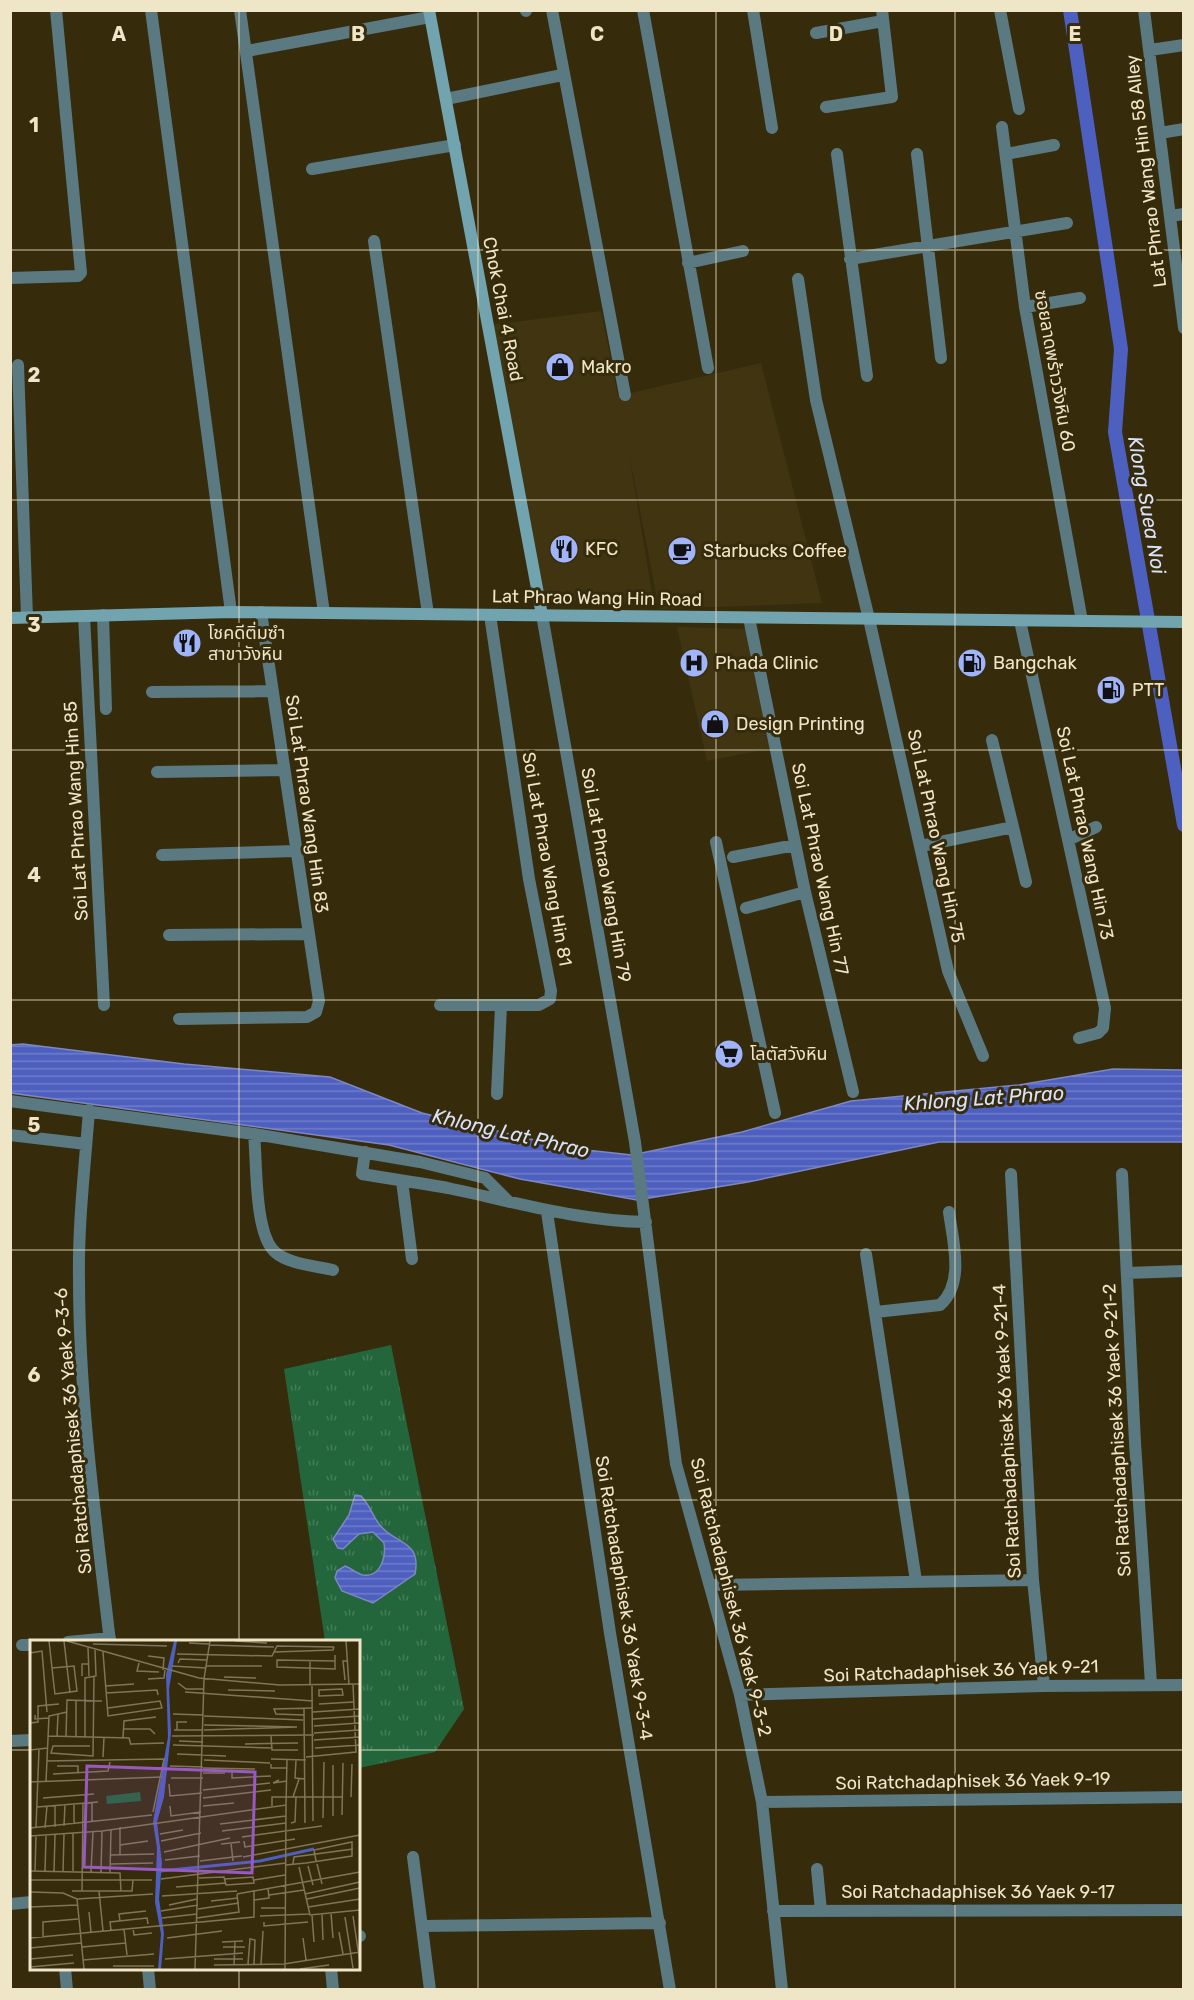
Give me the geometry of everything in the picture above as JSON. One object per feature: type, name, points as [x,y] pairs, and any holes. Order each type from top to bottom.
[{"type":"main road","name":"Chok Chai 4 Road","points":[[429,14],[542,615]]},
{"type":"main road","name":"Lat Phrao Wang Hin Road","points":[[10,618],[261,612],[1184,622]]},
{"type":"street","points":[[10,278],[78,276],[81,273],[56,10]]},
{"type":"street","points":[[151,10],[231,612]]},
{"type":"street","points":[[240,10],[324,613]]},
{"type":"street","points":[[552,10],[562,75],[625,395]]},
{"type":"street","points":[[643,10],[708,368]]},
{"type":"street","points":[[753,10],[772,128]]},
{"type":"street","points":[[1000,10],[1019,110]]},
{"type":"street","name":"Lat Phrao Wang Hin 58 Alley","points":[[1144,10],[1184,328]]},
{"type":"street","points":[[247,51],[429,14]]},
{"type":"street","points":[[816,33],[883,16],[892,97],[826,107]]},
{"type":"street","points":[[1150,50],[1184,45]]},
{"type":"street","points":[[446,99],[562,75]]},
{"type":"street","name":"ซอยลาดพร้าววังหิน 60","points":[[1002,127],[1025,307],[1082,621]]},
{"type":"street","points":[[1160,133],[1184,129]]},
{"type":"street","points":[[1006,154],[1054,145]]},
{"type":"street","points":[[312,169],[455,146]]},
{"type":"street","points":[[837,154],[867,376]]},
{"type":"street","points":[[917,154],[940,358]]},
{"type":"street","points":[[1170,216],[1184,214]]},
{"type":"street","points":[[850,259],[928,248],[1067,223]]},
{"type":"street","points":[[374,241],[428,614]]},
{"type":"street","points":[[688,263],[743,251]]},
{"type":"street","name":"Soi Lat Phrao Wang Hin 75","points":[[798,279],[816,400],[869,619],[948,971],[982,1056]]},
{"type":"street","points":[[1025,307],[1080,298]]},
{"type":"street","points":[[18,365],[27,618]]},
{"type":"street","name":"Soi Lat Phrao Wang Hin 83","points":[[179,1019],[307,1017],[316,1012],[319,1001],[307,934],[261,612]]},
{"type":"street","points":[[103,615],[106,709]]},
{"type":"street","name":"Soi Lat Phrao Wang Hin 81","points":[[440,1005],[539,1005],[550,999],[551,991],[530,879],[490,615]]},
{"type":"street","name":"Soi Lat Phrao Wang Hin 79","points":[[542,615],[635,1142]]},
{"type":"street","name":"Soi Lat Phrao Wang Hin 85","points":[[84,616],[104,1005]]},
{"type":"street","name":"Soi Lat Phrao Wang Hin 77","points":[[749,618],[805,892],[853,1092]]},
{"type":"street","name":"Soi Lat Phrao Wang Hin 73","points":[[1020,621],[1105,1008],[1103,1028],[1098,1033],[1079,1038]]},
{"type":"street","points":[[152,692],[273,691]]},
{"type":"street","points":[[992,740],[1026,882]]},
{"type":"street","points":[[157,772],[284,770]]},
{"type":"street","points":[[921,846],[1013,826]]},
{"type":"street","points":[[1068,840],[1096,827]]},
{"type":"street","points":[[716,842],[775,1113]]},
{"type":"street","points":[[733,857],[795,845]]},
{"type":"street","points":[[162,855],[295,851]]},
{"type":"street","points":[[746,908],[805,892]]},
{"type":"street","points":[[169,935],[307,934]]},
{"type":"street","points":[[497,1094],[501,1006]]},
{"type":"street","points":[[10,1101],[89,1110],[365,1152],[485,1178],[509,1202]]},
{"type":"street","name":"Soi Ratchadaphisek 36 Yaek 9-3-6","points":[[89,1110],[78,1278],[93,1494],[110,1640]]},
{"type":"street","points":[[254,1134],[262,1224],[268,1243],[276,1254],[290,1260],[333,1270]]},
{"type":"street","points":[[10,1135],[86,1144]]},
{"type":"street","name":"Soi Ratchadaphisek 36 Yaek 9-3-2","points":[[635,1142],[676,1464],[686,1507],[711,1585],[740,1695],[762,1802],[782,1989]]},
{"type":"street","points":[[365,1152],[362,1174],[509,1202],[547,1212],[603,1221],[646,1222]]},
{"type":"street","name":"Soi Ratchadaphisek 36 Yaek 9-21-4","points":[[1011,1174],[1033,1580],[1044,1686]]},
{"type":"street","name":"Soi Ratchadaphisek 36 Yaek 9-21-2","points":[[1122,1174],[1150,1684]]},
{"type":"street","points":[[402,1181],[412,1259]]},
{"type":"street","name":"Soi Ratchadaphisek 36 Yaek 9-3-4","points":[[547,1212],[610,1633],[670,1989]]},
{"type":"street","points":[[876,1312],[940,1305],[946,1300],[954,1280],[956,1262],[950,1212]]},
{"type":"street","points":[[866,1254],[916,1581]]},
{"type":"street","points":[[1127,1273],[1184,1271]]},
{"type":"street","points":[[711,1585],[1033,1580]]},
{"type":"street","name":"Soi Ratchadaphisek 36 Yaek 9-21","points":[[740,1695],[1044,1686],[1184,1685]]},
{"type":"street","points":[[10,1741],[30,1740]]},
{"type":"street","name":"Soi Ratchadaphisek 36 Yaek 9-19","points":[[762,1802],[1184,1797]]},
{"type":"street","points":[[413,1857],[430,1989]]},
{"type":"street","points":[[817,1869],[821,1911]]},
{"type":"street","points":[[10,1904],[30,1902]]},
{"type":"street","name":"Soi Ratchadaphisek 36 Yaek 9-17","points":[[773,1911],[1184,1910]]},
{"type":"street","points":[[422,1926],[660,1923]]},
{"type":"street","points":[[65,1970],[67,1989]]},
{"type":"street","points":[[148,1970],[150,1989]]},
{"type":"street","points":[[331,1970],[333,1989]]},
{"type":"shaded area","points":[[601,311],[618,396],[761,363],[822,603],[659,609],[628,448],[654,605],[543,599],[491,325]]},
{"type":"shaded area","points":[[677,627],[748,629],[773,748],[707,761]]},
{"type":"green space","points":[[391,1345],[464,1709],[435,1752],[360,1768],[360,1640],[325,1640],[284,1369]]},
{"type":"water","name":"Khlong Lat Phrao","points":[[23,1044],[184,1064],[330,1077],[422,1113],[568,1148],[632,1155],[742,1132],[851,1101],[1019,1085],[1113,1069],[1183,1070],[1183,1142],[939,1142],[748,1182],[637,1200],[520,1179],[389,1145],[11,1093],[10,1045]]},
{"type":"water","points":[[355,1495],[364,1499],[385,1530],[410,1548],[416,1563],[415,1574],[373,1603],[342,1591],[335,1578],[337,1571],[345,1566],[360,1574],[369,1575],[378,1570],[383,1560],[384,1543],[373,1532],[359,1534],[343,1549],[338,1548],[333,1539],[349,1515]]},
{"type":"waterway","name":"Klong Suea Noi","points":[[1070,10],[1121,349],[1115,432],[1184,825]]},
{"type":"place","name":"Makro","points":[[560,367]]},
{"type":"place","name":"KFC","points":[[564,549]]},
{"type":"place","name":"Starbucks Coffee","points":[[682,551]]},
{"type":"place","name":"โชคดีติ่มซำ สาขาวังหิน","points":[[187,643]]},
{"type":"place","name":"Phada Clinic","points":[[694,663]]},
{"type":"place","name":"Bangchak","points":[[972,663]]},
{"type":"place","name":"PTT","points":[[1111,690]]},
{"type":"place","name":"Design Printing","points":[[715,724]]},
{"type":"place","name":"โลตัสวังหิน","points":[[729,1054]]}]
